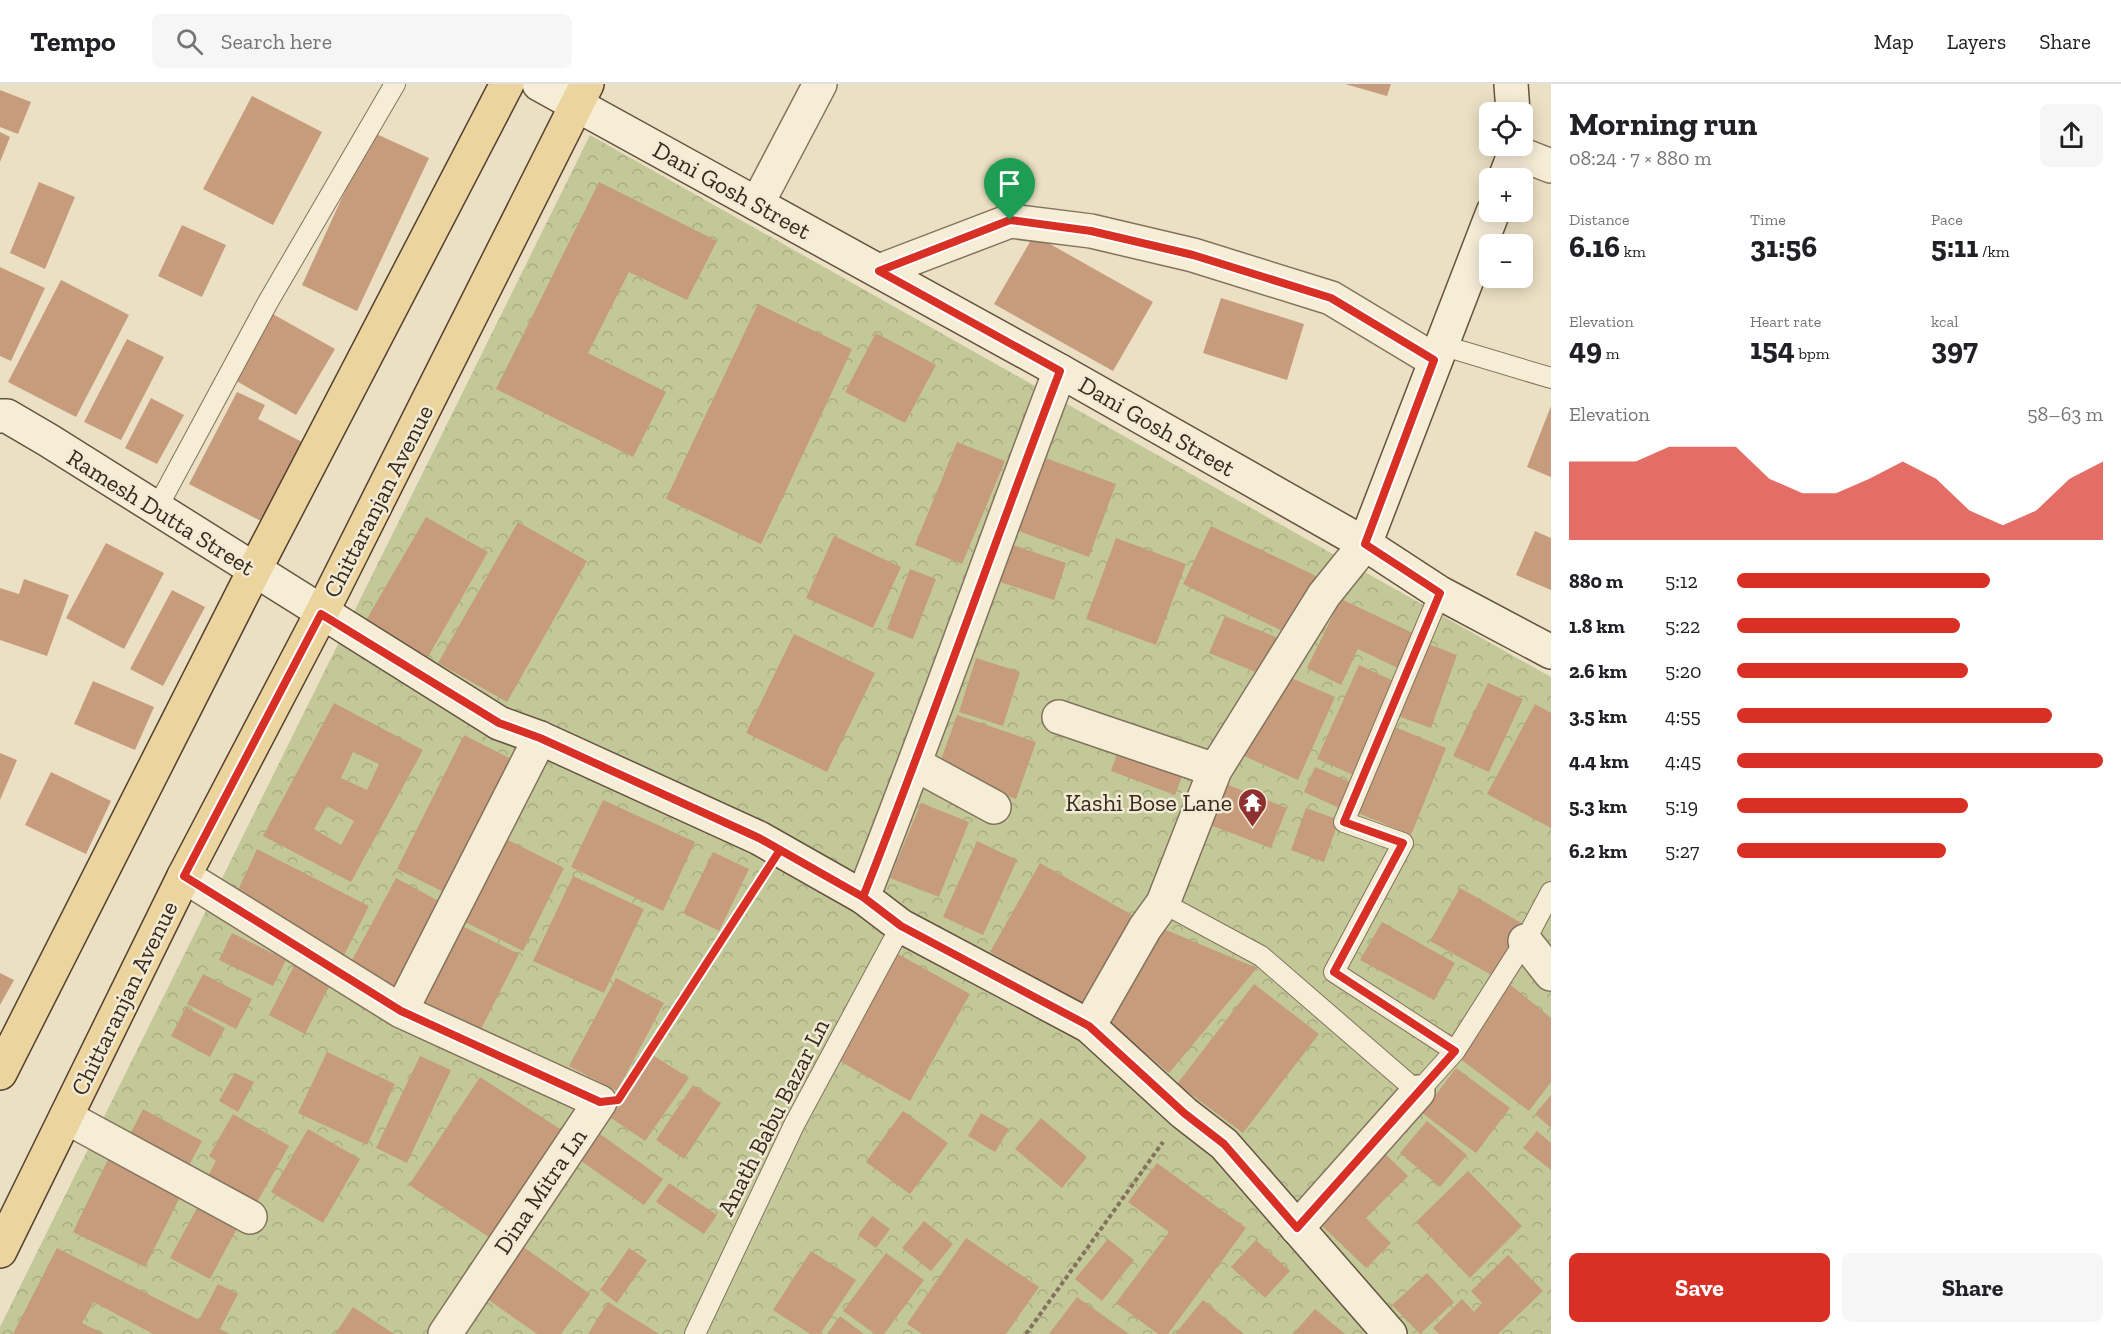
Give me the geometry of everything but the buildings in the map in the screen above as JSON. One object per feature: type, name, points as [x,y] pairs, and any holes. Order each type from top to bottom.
[{"type":"main road","points":[[1,1068],[254,571],[507,84]]},
{"type":"main road","name":"Chittaranjan Avenue","points":[[0,1251],[184,876],[321,614],[582,94]]},
{"type":"street","name":"Dani Gosh Street","points":[[539,84],[582,94],[757,204],[1060,371],[1365,544],[1440,593],[1551,651]]},
{"type":"street","points":[[757,204],[820,84]]},
{"type":"street","points":[[1511,84],[1512,102]]},
{"type":"street","points":[[1512,159],[1551,166]]},
{"type":"street","points":[[879,271],[1010,220],[1091,231],[1193,255],[1331,298],[1438,352]]},
{"type":"street","points":[[1089,1026],[1163,903],[1215,770],[1324,595],[1365,544],[1489,222]]},
{"type":"street","points":[[863,897],[915,765],[981,578],[1060,371]]},
{"type":"street","name":"Ramesh Dutta Street","points":[[2,414],[157,508],[321,614],[499,723],[540,738],[780,850],[863,897],[901,926],[1089,1026],[1184,1113],[1224,1144],[1390,1334]]},
{"type":"street","points":[[1059,717],[1215,770]]},
{"type":"street","points":[[401,1011],[540,738]]},
{"type":"street","points":[[915,765],[994,807]]},
{"type":"street","points":[[184,876],[401,1011],[600,1102]]},
{"type":"street","points":[[1525,941],[1551,974]]},
{"type":"street","points":[[1297,1228],[1418,1092]]},
{"type":"street","name":"Dina Mitra Ln","points":[[449,1332],[600,1102]]},
{"type":"street","points":[[66,1117],[250,1217]]},
{"type":"lane","points":[[157,508],[268,303],[395,84]]},
{"type":"lane","points":[[1438,352],[1551,378]]},
{"type":"lane","points":[[1440,593],[1344,822],[1403,843],[1334,972],[1455,1051]]},
{"type":"lane","points":[[1163,903],[1261,956],[1418,1092],[1455,1051],[1525,941],[1551,892]]},
{"type":"lane","name":"Anath Babu Bazar Ln","points":[[695,1334],[794,1125],[901,926]]},
{"type":"path","name":"Dina Mitra Ln","points":[[600,1102],[618,1100],[780,850]]},
{"type":"path","points":[[1026,1334],[1184,1113]]},
{"type":"green space","points":[[590,135],[1551,677],[1551,1334],[0,1334],[0,1327]]},
{"type":"place","name":"Kashi Bose Lane","points":[[1253,828]]},
{"type":"route","points":[[1010,220],[879,271],[1060,371],[981,578],[915,765],[863,897],[759,838],[540,738],[499,723],[321,614],[184,876],[401,1011],[600,1102],[618,1100],[780,850],[863,897],[901,926],[1089,1026],[1184,1113],[1224,1144],[1297,1228],[1455,1051],[1334,972],[1403,843],[1344,822],[1440,593],[1365,544],[1434,360],[1331,298],[1193,255],[1091,231],[1010,220]]}]
